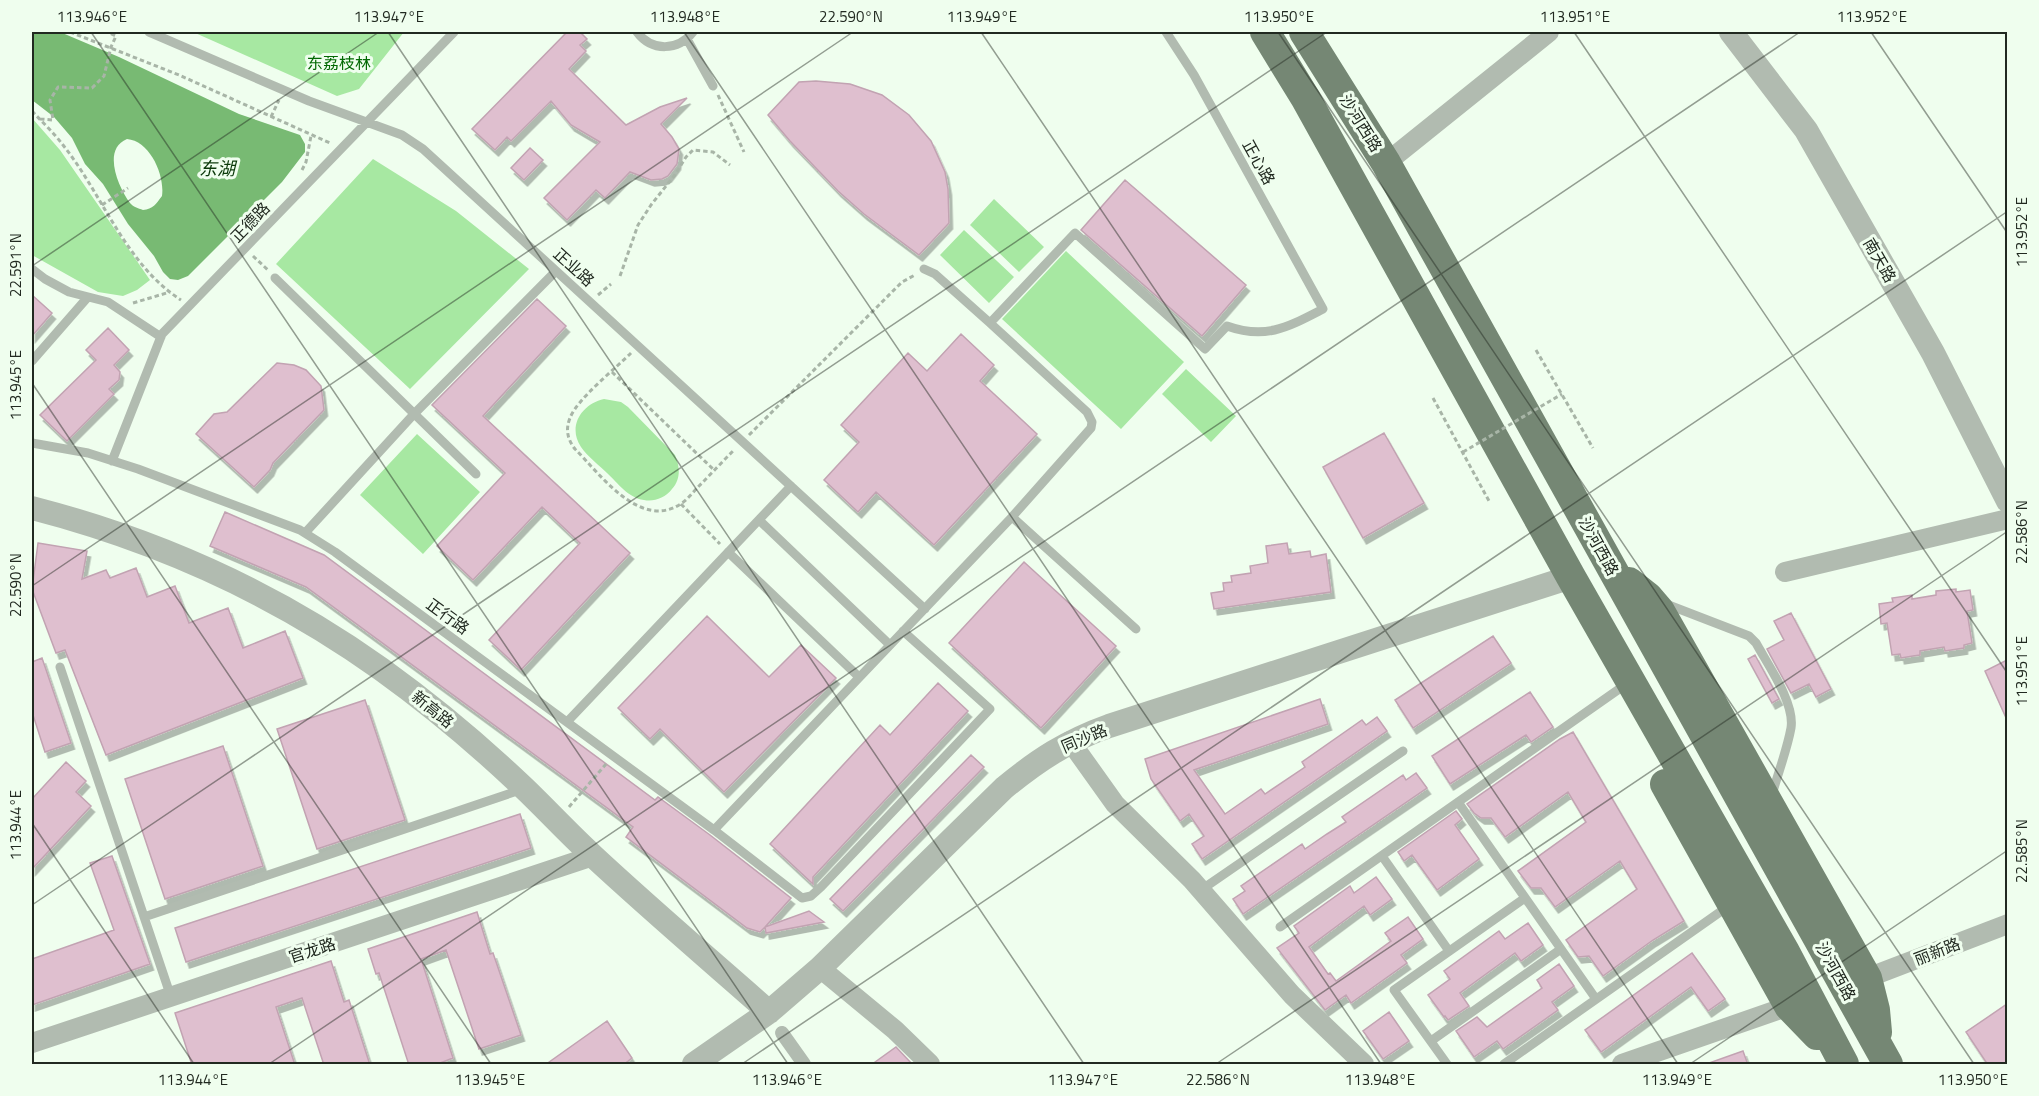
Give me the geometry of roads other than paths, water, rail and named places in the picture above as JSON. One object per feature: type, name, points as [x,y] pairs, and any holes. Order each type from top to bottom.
[{"type":"main road","points":[[1264,32],[1306,99],[1571,577],[1785,952],[1843,1065]]},
{"type":"main road","name":"沙河西路","points":[[1304,32],[1386,163],[1610,566],[1764,819],[1883,1056]]},
{"type":"main road","points":[[1610,566],[1648,597],[1660,611],[1764,819],[1867,978],[1883,1056]]},
{"type":"main road","points":[[1610,646],[1633,727],[1789,1006],[1843,1065]]},
{"type":"street","points":[[1386,163],[1549,32]]},
{"type":"street","name":"南天路","points":[[1731,32],[1806,130],[1932,353],[2007,501]]},
{"type":"street","name":"新高路","points":[[32,508],[98,527],[170,554],[235,583],[299,616],[370,661],[418,696],[524,788],[593,856],[769,1012]]},
{"type":"street","points":[[1785,572],[2007,519]]},
{"type":"street","name":"同沙路","points":[[694,1065],[769,1012],[820,968],[1004,788],[1026,769],[1070,741],[1571,577]]},
{"type":"street","points":[[1070,741],[1115,804],[1201,890],[1292,995],[1364,1065]]},
{"type":"street","name":"官龙路","points":[[32,1043],[593,856]]},
{"type":"street","name":"丽新路","points":[[1867,978],[2007,924]]},
{"type":"street","points":[[820,968],[895,1030],[930,1065]]},
{"type":"street","points":[[1622,1065],[1789,1006]]},
{"type":"street","points":[[782,1033],[804,1065]]},
{"type":"lane","name":"正业路","points":[[149,32],[284,90],[402,135],[423,149],[925,609]]},
{"type":"lane","name":"正德路","points":[[112,461],[161,337],[454,32]]},
{"type":"lane","points":[[638,32],[645,40],[662,47],[671,47],[690,35],[713,86]]},
{"type":"lane","name":"正心路","points":[[990,323],[1075,233],[1205,349],[1227,326],[1243,332],[1261,333],[1284,329],[1323,309],[1194,75],[1166,32]]},
{"type":"lane","points":[[32,269],[69,292],[108,302],[161,337]]},
{"type":"lane","points":[[714,830],[1012,517],[1086,435],[1092,422],[1087,411],[935,274],[924,269]]},
{"type":"lane","points":[[305,533],[414,414],[556,271]]},
{"type":"lane","points":[[275,278],[476,474]]},
{"type":"lane","points":[[32,361],[87,298]]},
{"type":"lane","name":"正行路","points":[[32,443],[88,453],[209,495],[305,533],[335,552],[567,722],[802,898],[811,896],[821,887],[990,709],[903,631]]},
{"type":"lane","points":[[567,722],[791,486]]},
{"type":"lane","points":[[1012,517],[1136,629]]},
{"type":"lane","points":[[759,520],[890,645]]},
{"type":"lane","points":[[728,552],[859,677]]},
{"type":"lane","points":[[1648,597],[1749,636],[1756,643],[1786,699],[1791,726],[1764,819]]},
{"type":"lane","points":[[60,667],[171,997]]},
{"type":"lane","points":[[1280,927],[1622,687]]},
{"type":"lane","points":[[1201,890],[1403,751]]},
{"type":"lane","points":[[144,917],[524,788]]},
{"type":"lane","points":[[1458,802],[1596,999]]},
{"type":"lane","points":[[1382,856],[1449,951]]},
{"type":"lane","points":[[1447,1065],[1394,990],[1525,897]]},
{"type":"lane","points":[[1504,1065],[1732,904]]},
{"type":"lane","points":[[1431,1041],[1561,949]]},
{"type":"water","name":"东湖","points":[[32,32],[60,32],[119,57],[239,114],[300,135],[305,144],[305,152],[282,182],[188,276],[178,280],[170,279],[128,224],[103,184],[85,164],[72,138],[54,117],[32,100]],"holes":[[[127,139],[135,141],[149,152],[161,179],[162,196],[156,204],[143,210],[130,203],[121,188],[115,169],[115,151],[119,144]]]},
{"type":"park label","name":"东荔枝林","points":[[339,63]]}]
